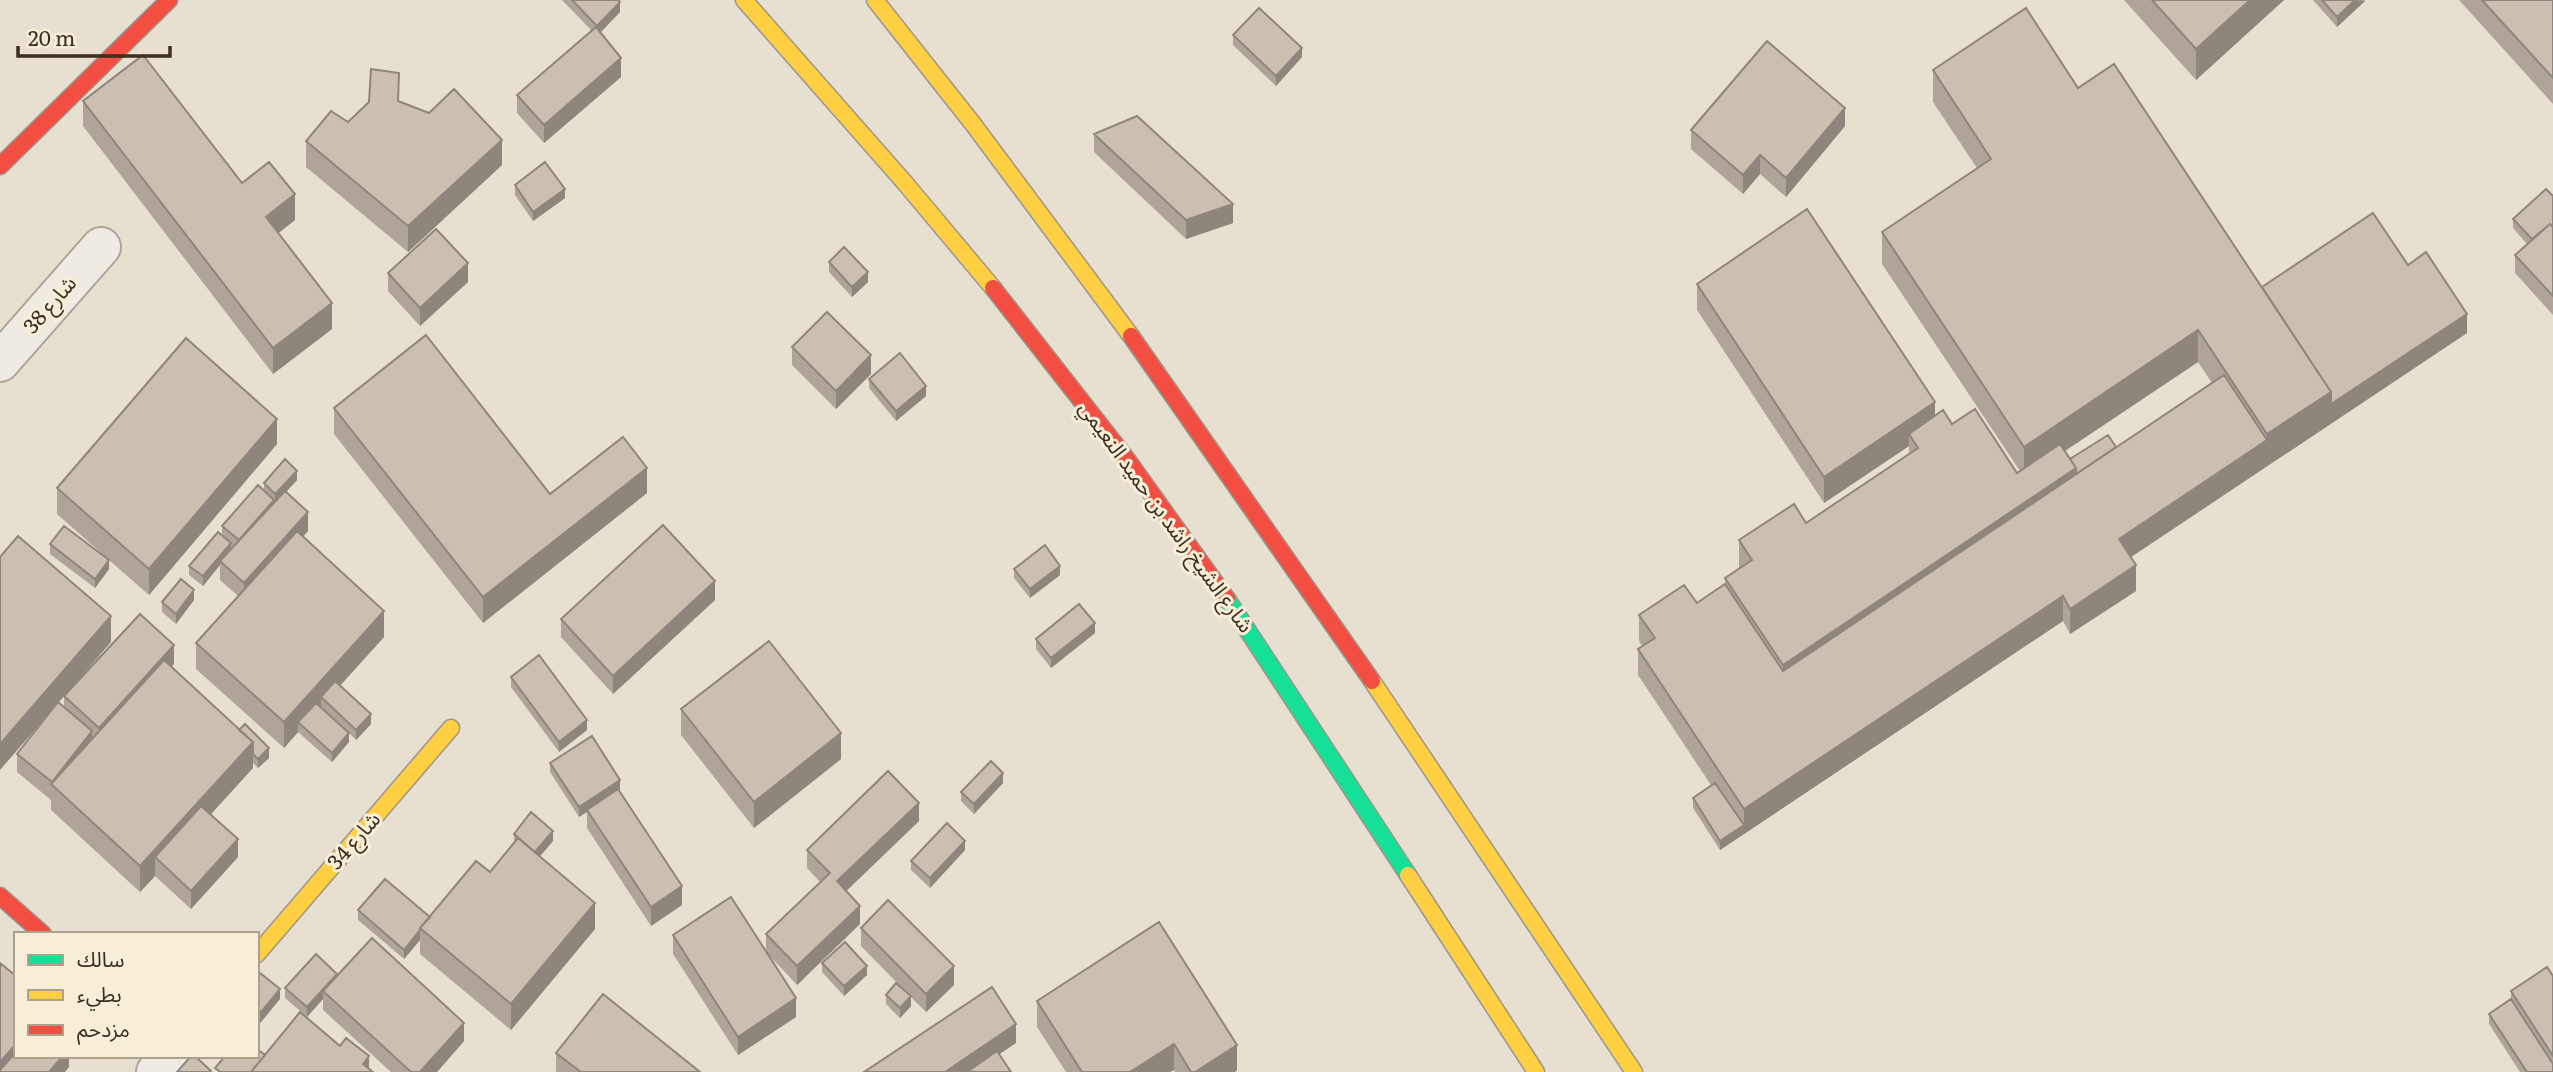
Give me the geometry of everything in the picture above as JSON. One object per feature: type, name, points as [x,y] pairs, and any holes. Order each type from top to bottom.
[{"type":"main road","points":[[0,166],[169,0]]},
{"type":"main road","name":"شارع الشيخ راشد بن حميد النعيمي","points":[[744,0],[905,183],[1018,320],[1126,458],[1229,601],[1536,1072]]},
{"type":"main road","points":[[875,0],[954,98],[1122,324],[1294,565],[1634,1072]]},
{"type":"main road","name":"شارع 34","points":[[259,952],[451,728]]},
{"type":"main road","points":[[0,896],[41,932]]},
{"type":"street","name":"شارع 38","points":[[0,362],[101,247]]},
{"type":"street","points":[[156,1072],[167,1058]]},
{"type":"building","points":[[572,0],[618,0],[620,2],[597,26]]},
{"type":"building","points":[[2152,0],[2250,0],[2196,49]]},
{"type":"building","points":[[2322,0],[2355,0],[2337,17]]},
{"type":"building","points":[[2482,0],[2553,0],[2553,78]]},
{"type":"building","points":[[1259,8],[1302,48],[1276,76],[1233,35]]},
{"type":"building","points":[[2026,8],[2078,88],[2114,64],[2331,392],[2267,434],[2198,330],[2024,447],[1882,232],[1991,159],[1933,70]]},
{"type":"building","points":[[596,27],[621,58],[544,125],[517,95]]},
{"type":"building","points":[[1767,41],[1845,108],[1786,178],[1760,155],[1743,175],[1691,130]]},
{"type":"building","points":[[143,55],[242,183],[269,162],[295,194],[266,217],[332,303],[273,348],[83,101]]},
{"type":"building","points":[[371,69],[399,73],[398,101],[429,113],[454,89],[502,140],[408,226],[306,141],[331,111],[348,122],[369,102]]},
{"type":"building","points":[[1137,116],[1233,204],[1186,220],[1094,134]]},
{"type":"building","points":[[545,162],[565,189],[533,212],[515,185]]},
{"type":"building","points":[[2546,189],[2553,196],[2553,227],[2550,224],[2532,239],[2513,219]]},
{"type":"building","points":[[1807,209],[1935,402],[1824,477],[1697,284]]},
{"type":"building","points":[[2373,213],[2408,265],[2426,252],[2467,314],[2331,404],[2331,392],[2262,287]]},
{"type":"building","points":[[2550,224],[2553,227],[2553,296],[2515,255]]},
{"type":"building","points":[[436,229],[468,263],[420,308],[388,273]]},
{"type":"building","points":[[844,247],[868,272],[852,287],[829,262]]},
{"type":"building","points":[[827,312],[871,355],[836,391],[792,347]]},
{"type":"building","points":[[426,335],[550,494],[623,437],[647,468],[483,597],[334,408]]},
{"type":"building","points":[[186,338],[277,419],[149,569],[57,488]]},
{"type":"building","points":[[900,353],[926,386],[896,411],[869,379]]},
{"type":"building","points":[[2224,375],[2267,440],[2119,539],[2136,565],[2070,609],[2063,596],[1744,809],[1638,649],[1655,638],[1639,615],[1684,585],[1697,603],[1725,584],[1783,671]]},
{"type":"building","points":[[1975,409],[2017,473],[2060,444],[2076,468],[1783,665],[1725,578],[1752,560],[1739,540],[1794,504],[1806,523],[1918,448],[1909,434],[1943,410],[1952,424]]},
{"type":"building","points":[[2108,435],[2116,447],[2076,474],[2076,468],[2070,459]]},
{"type":"building","points":[[285,459],[297,471],[275,494],[264,483]]},
{"type":"building","points":[[258,485],[274,500],[239,540],[222,526]]},
{"type":"building","points":[[285,491],[308,512],[244,583],[220,561]]},
{"type":"building","points":[[663,525],[715,581],[613,676],[561,619]]},
{"type":"building","points":[[64,526],[109,560],[95,579],[50,544]]},
{"type":"building","points":[[297,531],[384,611],[284,722],[196,643]]},
{"type":"building","points":[[218,532],[231,543],[203,576],[189,566]]},
{"type":"building","points":[[18,536],[111,616],[0,744],[0,557]]},
{"type":"building","points":[[1045,545],[1060,566],[1030,589],[1014,569]]},
{"type":"building","points":[[181,579],[194,590],[176,614],[162,602]]},
{"type":"building","points":[[1079,604],[1095,623],[1051,658],[1036,639]]},
{"type":"building","points":[[140,614],[174,645],[99,728],[64,696]]},
{"type":"building","points":[[769,641],[841,733],[754,802],[681,709]]},
{"type":"building","points":[[539,655],[587,720],[559,742],[511,677]]},
{"type":"building","points":[[164,660],[253,742],[140,866],[51,784]]},
{"type":"building","points":[[335,681],[371,714],[356,730],[321,697]]},
{"type":"building","points":[[58,702],[92,731],[52,782],[17,754]]},
{"type":"building","points":[[316,703],[349,733],[332,753],[298,722]]},
{"type":"building","points":[[245,724],[269,748],[258,759],[253,754],[253,742],[239,730]]},
{"type":"building","points":[[592,736],[620,780],[579,807],[550,763]]},
{"type":"building","points":[[991,761],[1003,773],[974,804],[961,792]]},
{"type":"building","points":[[888,771],[919,803],[837,881],[860,906],[797,966],[766,934],[830,873],[807,850]]},
{"type":"building","points":[[1715,783],[1744,825],[1720,841],[1693,798]]},
{"type":"building","points":[[618,789],[682,886],[651,907],[587,810]]},
{"type":"building","points":[[201,806],[238,839],[191,891],[155,857]]},
{"type":"building","points":[[531,812],[553,831],[535,852],[514,834]]},
{"type":"building","points":[[947,823],[965,841],[930,878],[911,861]]},
{"type":"building","points":[[518,838],[595,903],[511,1004],[420,928],[476,861],[490,872]]},
{"type":"building","points":[[385,879],[430,917],[404,950],[358,910]]},
{"type":"building","points":[[731,897],[796,998],[738,1037],[673,935]]},
{"type":"building","points":[[888,900],[954,966],[926,994],[861,928]]},
{"type":"building","points":[[1159,922],[1237,1045],[1195,1072],[1191,1072],[1174,1044],[1130,1072],[1082,1072],[1037,1001]]},
{"type":"building","points":[[372,938],[464,1023],[420,1072],[411,1072],[323,991]]},
{"type":"building","points":[[845,942],[867,966],[844,986],[822,963]]},
{"type":"building","points":[[316,954],[337,974],[307,1007],[285,988]]},
{"type":"building","points":[[0,963],[14,974],[14,1046],[0,1062]]},
{"type":"building","points":[[2547,967],[2553,976],[2553,1056],[2511,991]]},
{"type":"building","points":[[259,974],[280,989],[259,1015]]},
{"type":"building","points":[[896,983],[911,996],[900,1008],[886,995]]},
{"type":"building","points":[[992,987],[1016,1024],[945,1072],[864,1072]]},
{"type":"building","points":[[603,994],[700,1072],[581,1072],[556,1053]]},
{"type":"building","points":[[2511,999],[2553,1064],[2553,1072],[2527,1072],[2489,1014]]},
{"type":"building","points":[[300,1012],[340,1046],[346,1038],[369,1056],[363,1064],[373,1072],[251,1072]]},
{"type":"building","points":[[259,1050],[265,1055],[251,1072],[220,1072],[215,1068],[223,1058],[259,1058]]},
{"type":"building","points":[[997,1051],[1011,1072],[967,1072]]},
{"type":"building","points":[[14,1054],[14,1058],[61,1058],[49,1072],[0,1070]]},
{"type":"building","points":[[189,1058],[197,1058],[211,1071],[210,1072],[177,1072]]},
{"type":"traffic: fast","points":[[1227,599],[1408,875]]},
{"type":"traffic: slow","points":[[744,0],[905,183],[993,288]]},
{"type":"traffic: slow","points":[[875,0],[973,124],[1131,336]]},
{"type":"traffic: slow","points":[[1372,681],[1634,1072]]},
{"type":"traffic: slow","points":[[259,952],[451,728]]},
{"type":"traffic: slow","points":[[1408,875],[1536,1072]]},
{"type":"traffic: jam","points":[[0,166],[169,0]]},
{"type":"traffic: jam","points":[[993,288],[1126,458],[1227,599]]},
{"type":"traffic: jam","points":[[1131,336],[1372,681]]},
{"type":"traffic: jam","points":[[0,896],[41,932]]}]
